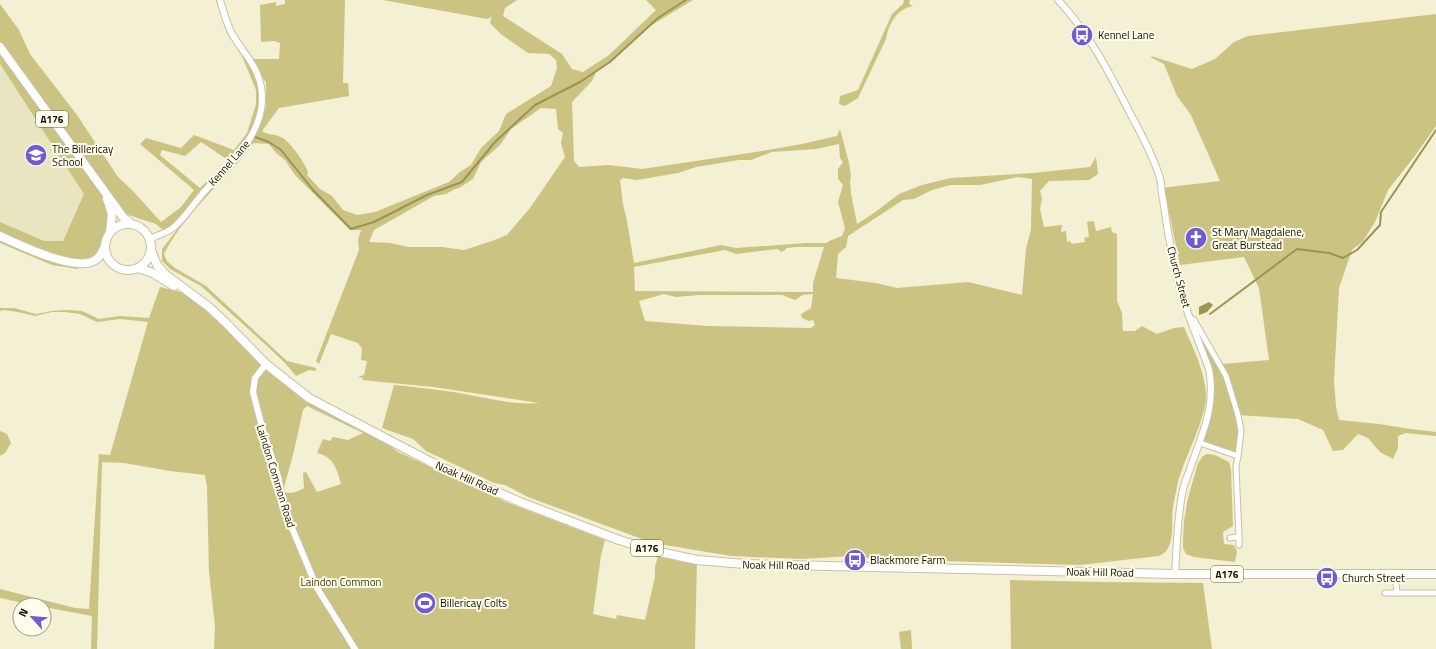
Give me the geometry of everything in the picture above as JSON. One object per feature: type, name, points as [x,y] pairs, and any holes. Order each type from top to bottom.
[{"type":"main road","name":"A176","points":[[0,47],[130,224]]},
{"type":"main road","name":"A176","points":[[104,190],[112,214],[110,232]]},
{"type":"main road","points":[[130,224],[141,228],[150,239],[151,250],[147,261],[138,268],[128,271],[118,269],[110,262],[104,248],[105,240],[110,232],[119,225],[130,224]]},
{"type":"main road","points":[[0,236],[46,255],[66,261],[80,263],[95,260],[104,248]]},
{"type":"main road","name":"Noak Hill Road","points":[[151,250],[157,265],[166,275],[189,294]]},
{"type":"main road","name":"Noak Hill Road","points":[[138,268],[153,273],[209,307],[266,364],[309,398],[431,462],[520,502],[619,540],[660,552],[699,560],[745,564],[1175,574],[1436,574]]},
{"type":"street","name":"Kennel Lane","points":[[150,239],[174,228],[247,144],[258,123],[262,104],[262,89],[259,76],[255,66],[231,32],[220,0]]},
{"type":"street","name":"Church Street","points":[[1058,0],[1072,14],[1092,41],[1151,156],[1161,180],[1162,199],[1175,270],[1190,318],[1209,369],[1212,382],[1212,398],[1208,416],[1200,443],[1183,488],[1175,574]]},
{"type":"street","points":[[1190,318],[1194,320],[1226,376],[1238,415],[1241,431],[1236,466],[1240,545]]},
{"type":"street","name":"Laindon Common Road","points":[[266,364],[255,378],[253,392],[262,427],[279,480],[282,504],[317,588],[355,649]]},
{"type":"street","points":[[1200,443],[1238,456]]},
{"type":"street","points":[[1230,538],[1239,537]]},
{"type":"street","points":[[1395,573],[1397,593]]},
{"type":"street","points":[[1385,593],[1436,593]]},
{"type":"shaded area","name":"The Billericay School","points":[[0,59],[97,192],[70,252],[0,228]]},
{"type":"shaded area","points":[[1209,302],[1213,305],[1207,312],[1199,315],[1199,307]]},
{"type":"green space","points":[[216,0],[220,0],[231,32],[252,65],[257,77],[261,89],[261,112],[258,123],[246,143],[231,162],[201,142],[185,156],[162,150],[160,155],[200,188],[214,174],[217,177],[174,228],[165,232],[156,224],[119,212],[105,192],[112,214],[110,232],[105,240],[104,248],[95,260],[86,263],[75,263],[78,269],[52,265],[0,243],[0,236],[46,255],[74,262],[72,258],[49,255],[0,231],[0,222],[44,241],[63,241],[84,194],[0,64],[0,51],[49,122],[80,162],[101,194],[104,190],[0,47],[0,4],[19,30],[30,54],[77,115],[118,177],[161,222],[181,207],[194,190],[140,144],[146,138],[181,148],[194,135],[234,150],[247,133],[256,104],[256,90],[242,56],[227,33]]},
{"type":"green space","points":[[285,0],[345,0],[343,83],[348,83],[349,96],[279,108],[262,131],[284,139],[300,158],[308,172],[307,175],[320,189],[332,196],[343,210],[357,215],[375,212],[449,182],[471,165],[481,148],[499,131],[506,114],[551,86],[557,68],[556,60],[549,54],[528,53],[502,35],[490,23],[492,17],[487,19],[383,0],[517,0],[505,8],[503,16],[562,54],[572,69],[583,72],[609,55],[656,10],[646,0],[693,0],[647,28],[610,62],[596,72],[592,81],[572,102],[574,161],[579,167],[609,165],[642,169],[802,144],[837,136],[840,129],[849,163],[851,193],[857,224],[899,194],[922,185],[951,178],[1033,173],[1090,167],[1096,157],[1098,174],[1089,180],[1049,181],[1040,191],[1042,199],[1040,209],[1044,227],[1062,225],[1061,232],[1066,231],[1067,242],[1070,241],[1072,244],[1085,242],[1084,238],[1089,237],[1087,222],[1094,221],[1096,231],[1111,227],[1112,232],[1117,234],[1117,301],[1122,313],[1123,331],[1135,331],[1142,326],[1157,334],[1174,328],[1184,327],[1198,359],[1205,384],[1206,393],[1203,415],[1184,463],[1177,486],[1173,507],[1172,536],[1169,547],[1159,556],[1080,565],[875,559],[852,556],[801,559],[731,556],[653,543],[528,497],[505,485],[494,483],[426,451],[413,439],[382,428],[394,385],[453,392],[506,402],[528,404],[539,403],[433,387],[362,380],[363,378],[358,377],[364,375],[367,361],[361,360],[362,349],[358,343],[331,334],[319,364],[316,361],[359,250],[358,240],[361,230],[350,230],[295,175],[285,160],[276,153],[269,144],[254,143],[183,224],[164,254],[167,261],[175,268],[206,286],[287,361],[316,368],[316,371],[309,370],[296,376],[266,345],[201,286],[170,269],[162,261],[162,249],[202,198],[246,150],[253,140],[266,107],[266,83],[249,59],[279,59],[280,43],[274,41],[261,42],[260,5],[276,2],[276,6],[285,4]],"holes":[[[541,108],[556,109],[558,129],[563,133],[561,143],[565,157],[530,208],[507,235],[464,250],[442,247],[408,247],[390,243],[369,242],[374,230],[434,196],[446,194],[473,179],[481,162],[500,145],[511,129]],[[839,144],[840,158],[843,162],[838,169],[838,179],[843,185],[838,202],[845,228],[842,236],[827,243],[736,248],[721,245],[634,263],[623,204],[620,180],[623,178],[637,180],[678,173],[696,167],[739,160],[751,160],[772,152],[816,149]],[[1018,177],[1032,179],[1031,229],[1026,249],[1022,295],[968,282],[897,288],[876,283],[836,278],[838,254],[846,247],[848,236],[903,200],[914,199],[932,190],[950,185],[980,185]],[[824,247],[813,283],[813,292],[635,291],[634,267],[725,250],[736,254],[777,249],[782,252],[787,248]],[[664,294],[676,297],[699,295],[782,295],[795,300],[803,295],[813,294],[811,308],[801,314],[802,318],[809,321],[813,320],[815,325],[811,328],[707,326],[645,321],[639,301]]]},
{"type":"green space","points":[[904,0],[910,0],[909,4],[913,6],[902,10],[892,22],[886,39],[858,98],[845,106],[839,104],[840,96],[858,90],[892,14],[903,4]]},
{"type":"green space","points":[[1436,14],[1436,126],[1388,190],[1375,222],[1363,241],[1352,250],[1339,288],[1334,380],[1336,407],[1339,420],[1436,432],[1436,436],[1406,433],[1398,436],[1398,448],[1393,459],[1380,452],[1368,438],[1358,434],[1343,450],[1333,451],[1323,430],[1298,419],[1238,415],[1241,431],[1238,456],[1200,443],[1212,382],[1190,318],[1222,364],[1269,360],[1259,288],[1244,257],[1180,265],[1166,198],[1161,188],[1220,181],[1191,115],[1177,96],[1164,64],[1151,56],[1192,69],[1215,59],[1234,42],[1248,36]]},
{"type":"green space","name":"Laindon Common","points":[[160,287],[189,294],[266,364],[337,417],[384,441],[398,452],[506,502],[605,540],[601,555],[593,614],[616,619],[617,615],[645,620],[659,552],[697,560],[695,649],[214,649],[215,626],[209,572],[207,487],[205,475],[124,463],[102,462],[97,649],[91,649],[92,616],[52,608],[52,602],[75,608],[89,609],[99,454],[110,455],[148,322],[120,319],[97,322],[80,314],[52,312],[35,316],[4,310],[0,311],[0,308],[14,308],[36,314],[66,310],[82,311],[99,319],[120,316],[149,318]],"holes":[[[307,406],[363,433],[348,440],[333,437],[330,441],[323,439],[317,453],[327,457],[334,464],[341,484],[317,492],[306,472],[303,473],[304,488],[299,491],[288,493],[283,491],[303,410]]]},
{"type":"green space","points":[[0,431],[7,434],[11,443],[5,453],[0,456]]},
{"type":"green space","points":[[1207,454],[1215,455],[1229,462],[1231,470],[1233,526],[1223,532],[1224,544],[1234,545],[1237,551],[1235,562],[1194,557],[1186,554],[1183,548],[1184,521],[1188,498],[1198,463],[1203,456]]},
{"type":"green space","points":[[1010,580],[1203,583],[1212,649],[1011,649]]},
{"type":"green space","points":[[0,589],[32,597],[12,597],[12,601],[0,598]]},
{"type":"green space","points":[[911,630],[912,649],[901,649],[899,632]]},
{"type":"waterway","points":[[255,137],[269,142],[281,150],[313,190],[351,229],[374,222],[427,195],[462,182],[495,142],[535,105],[580,82],[610,62],[658,18],[686,0]]},
{"type":"waterway","points":[[1210,314],[1297,249],[1329,253],[1343,258],[1357,250],[1380,225],[1381,212],[1436,130]]},
{"type":"place","name":"Kennel Lane","points":[[1082,35]]},
{"type":"place","name":"The Billericay School","points":[[36,155]]},
{"type":"place","name":"St Mary Magdalene, Great Burstead","points":[[1196,238]]},
{"type":"place","name":"Blackmore Farm","points":[[855,560]]},
{"type":"place","name":"Church Street","points":[[1327,578]]},
{"type":"place","name":"Billericay Colts","points":[[425,603]]}]
